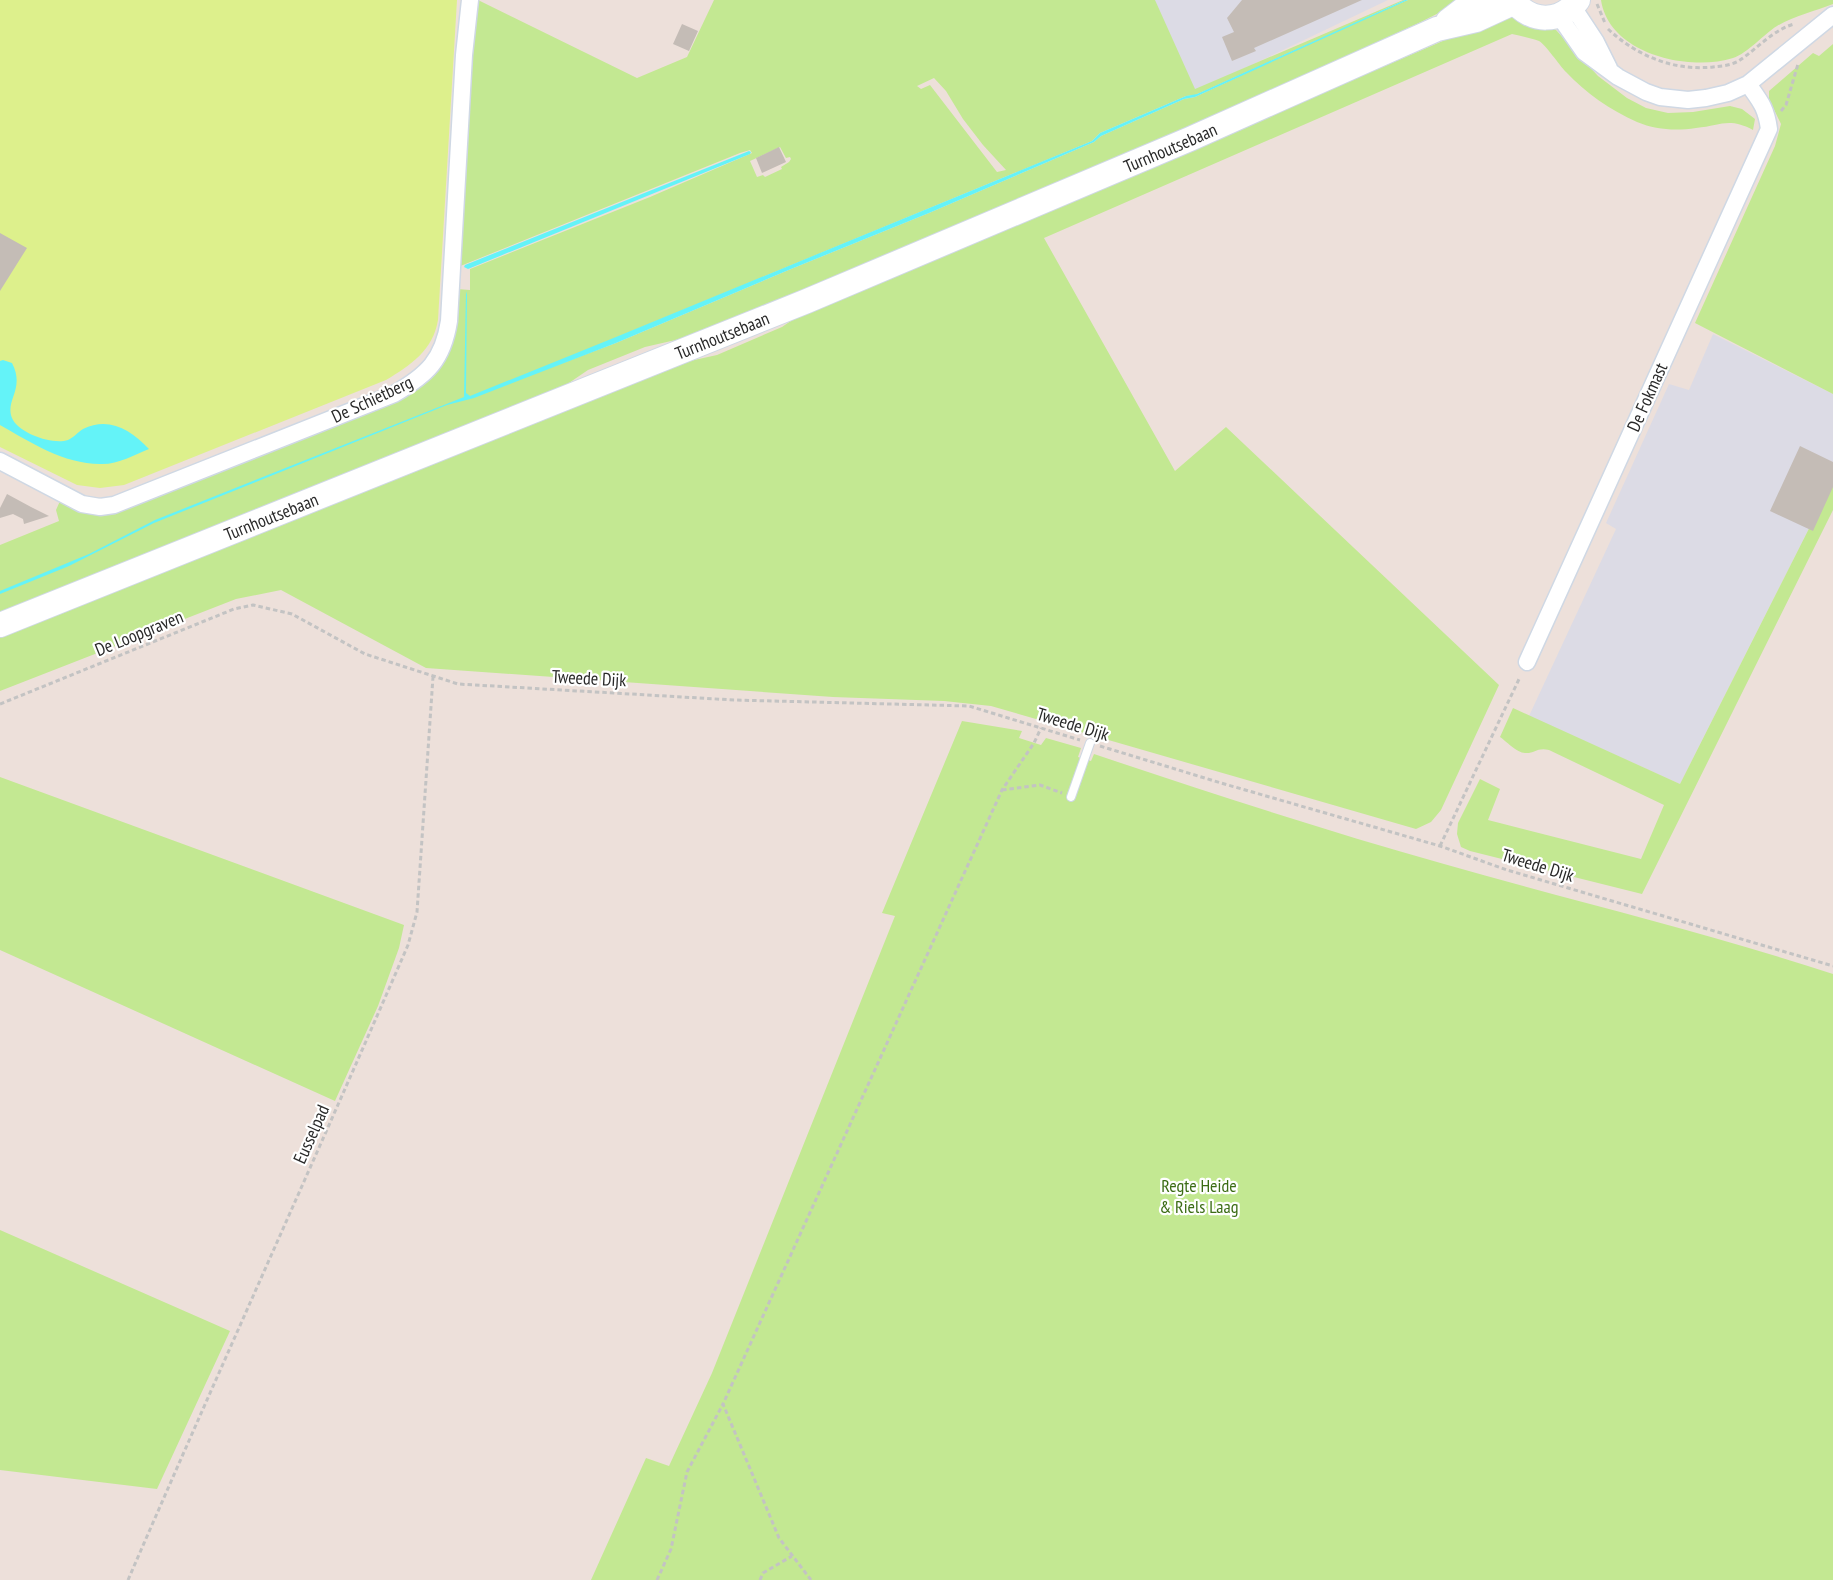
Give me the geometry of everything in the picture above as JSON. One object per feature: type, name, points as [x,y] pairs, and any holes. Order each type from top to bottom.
[{"type":"main road","name":"Turnhoutsebaan","points":[[1437,29],[1469,5],[1480,0]]},
{"type":"main road","name":"Turnhoutsebaan","points":[[0,625],[807,301],[1190,139],[1437,29],[1476,20],[1514,1]]},
{"type":"main road","points":[[1514,1],[1520,9],[1534,17],[1542,18],[1577,6]]},
{"type":"street","name":"De Schietberg","points":[[0,461],[82,504],[100,507],[114,505],[394,393],[410,384],[432,366],[439,356],[447,335],[449,321],[464,55],[470,0]]},
{"type":"street","points":[[1577,6],[1584,52],[1624,81],[1646,92],[1660,97],[1688,100],[1728,93],[1748,84],[1833,15]]},
{"type":"street","points":[[1748,84],[1767,113],[1769,129],[1767,132]]},
{"type":"street","name":"De Fokmast","points":[[1527,663],[1767,132]]},
{"type":"lane","points":[[1071,797],[1090,743]]},
{"type":"path","points":[[1577,6],[1607,27],[1625,44],[1676,66],[1697,69],[1734,63]]},
{"type":"path","points":[[1767,132],[1786,105],[1807,36]]},
{"type":"path","name":"De Loopgraven","points":[[0,704],[234,609],[253,605],[292,614]]},
{"type":"path","name":"Tweede Dijk","points":[[292,614],[365,654],[458,684],[698,698],[969,706],[1440,846],[1506,870],[1833,966]]},
{"type":"path","points":[[1440,846],[1527,663]]},
{"type":"path","name":"Eusselpad","points":[[128,1580],[196,1421],[313,1164],[408,945],[417,912],[433,676]]},
{"type":"path","points":[[657,1580],[671,1549],[687,1472],[723,1404],[1002,790],[1034,743],[1041,728]]},
{"type":"path","points":[[1002,790],[1040,785],[1071,797]]},
{"type":"path","points":[[723,1404],[779,1538],[811,1580]]},
{"type":"path","points":[[760,1580],[763,1573],[792,1556]]},
{"type":"shaded area","points":[[1149,0],[1388,0],[1193,93]]},
{"type":"shaded area","points":[[1713,334],[1833,394],[1833,481],[1680,784],[1529,716],[1616,529],[1606,523],[1669,384],[1689,390]]},
{"type":"green space","points":[[0,0],[457,0],[438,320],[431,340],[420,356],[386,380],[124,485],[100,488],[77,485],[0,447]]},
{"type":"green space","points":[[478,0],[637,78],[687,57],[714,0],[1155,0],[1195,89],[1403,0],[1405,0],[1361,20],[1408,0],[1464,0],[1207,120],[693,336],[645,347],[588,370],[560,389],[0,616],[0,545],[59,521],[56,510],[60,501],[93,513],[429,377],[457,289],[470,290],[470,269],[650,197],[752,153],[750,150],[740,153],[458,267],[471,29]],"holes":[[[1322,38],[1195,97],[1184,99],[1101,136],[1094,142],[929,213],[616,343],[472,397],[1092,141],[1100,133],[1186,96],[1195,95]],[[934,78],[946,91],[963,119],[983,145],[1006,170],[997,172],[930,85],[921,89],[917,86]],[[780,147],[786,158],[791,159],[781,167],[782,169],[765,177],[763,175],[757,177],[750,161]]]},
{"type":"green space","points":[[1601,0],[1833,0],[1833,4],[1797,16],[1777,26],[1733,58],[1715,62],[1695,62],[1674,60],[1635,46],[1619,34],[1607,19]]},
{"type":"green space","points":[[1503,15],[1511,15],[1556,30],[1598,76],[1627,98],[1646,108],[1668,113],[1693,112],[1730,106],[1742,109],[1755,119],[1753,130],[1731,123],[1674,130],[1651,127],[1637,122],[1608,106],[1582,87],[1539,41],[1512,34],[1044,238],[1175,471],[1226,427],[1499,685],[1441,810],[1431,822],[1416,829],[991,706],[944,701],[833,697],[426,668],[281,590],[236,599],[0,691],[0,636],[667,366],[717,355],[782,327],[807,310],[1148,168]]},
{"type":"green space","points":[[1833,44],[1833,394],[1695,323],[1775,146],[1781,124],[1769,99],[1769,91],[1813,53],[1819,56]]},
{"type":"green space","points":[[1833,481],[1833,510],[1642,894],[1461,847],[1457,834],[1458,823],[1480,779],[1500,789],[1488,820],[1641,859],[1664,805],[1549,750],[1541,749],[1525,753],[1515,749],[1500,737],[1513,708],[1680,784]]},
{"type":"green space","name":"Regte Heide & Riels Laag","points":[[962,721],[1022,731],[1019,738],[1041,745],[1046,738],[1081,748],[1078,757],[1091,761],[1094,754],[1356,838],[1736,944],[1833,974],[1833,1580],[591,1580],[646,1458],[669,1466],[712,1373],[895,916],[882,913]]},
{"type":"green space","points":[[0,777],[404,925],[399,948],[378,1006],[335,1101],[0,950]]},
{"type":"green space","points":[[0,1230],[230,1331],[157,1489],[0,1470]]},
{"type":"water","points":[[1408,0],[1195,97],[1184,99],[1101,136],[1094,142],[929,213],[616,343],[474,398],[447,405],[154,523],[69,566],[0,594],[0,591],[89,554],[155,520],[464,397],[466,291],[466,393],[470,396],[1092,141],[1100,133],[1186,96],[1197,94]]},
{"type":"water","points":[[749,151],[750,154],[468,269],[464,267],[465,265]]},
{"type":"water","points":[[0,361],[12,363],[16,372],[17,381],[11,413],[13,420],[23,430],[46,440],[62,441],[70,439],[93,425],[111,425],[135,436],[149,449],[113,463],[87,463],[48,451],[0,425]]},
{"type":"building","points":[[1242,0],[1362,0],[1254,48],[1256,51],[1232,61],[1222,37],[1234,32],[1227,18]]},
{"type":"building","points":[[682,24],[698,31],[689,51],[673,44]]},
{"type":"building","points":[[779,147],[786,162],[762,173],[756,158]]},
{"type":"building","points":[[0,233],[27,248],[0,291]]},
{"type":"building","points":[[1800,446],[1833,462],[1833,487],[1813,531],[1770,511]]},
{"type":"building","points":[[7,494],[49,516],[24,524],[23,519],[13,514],[0,518],[0,508]]}]
